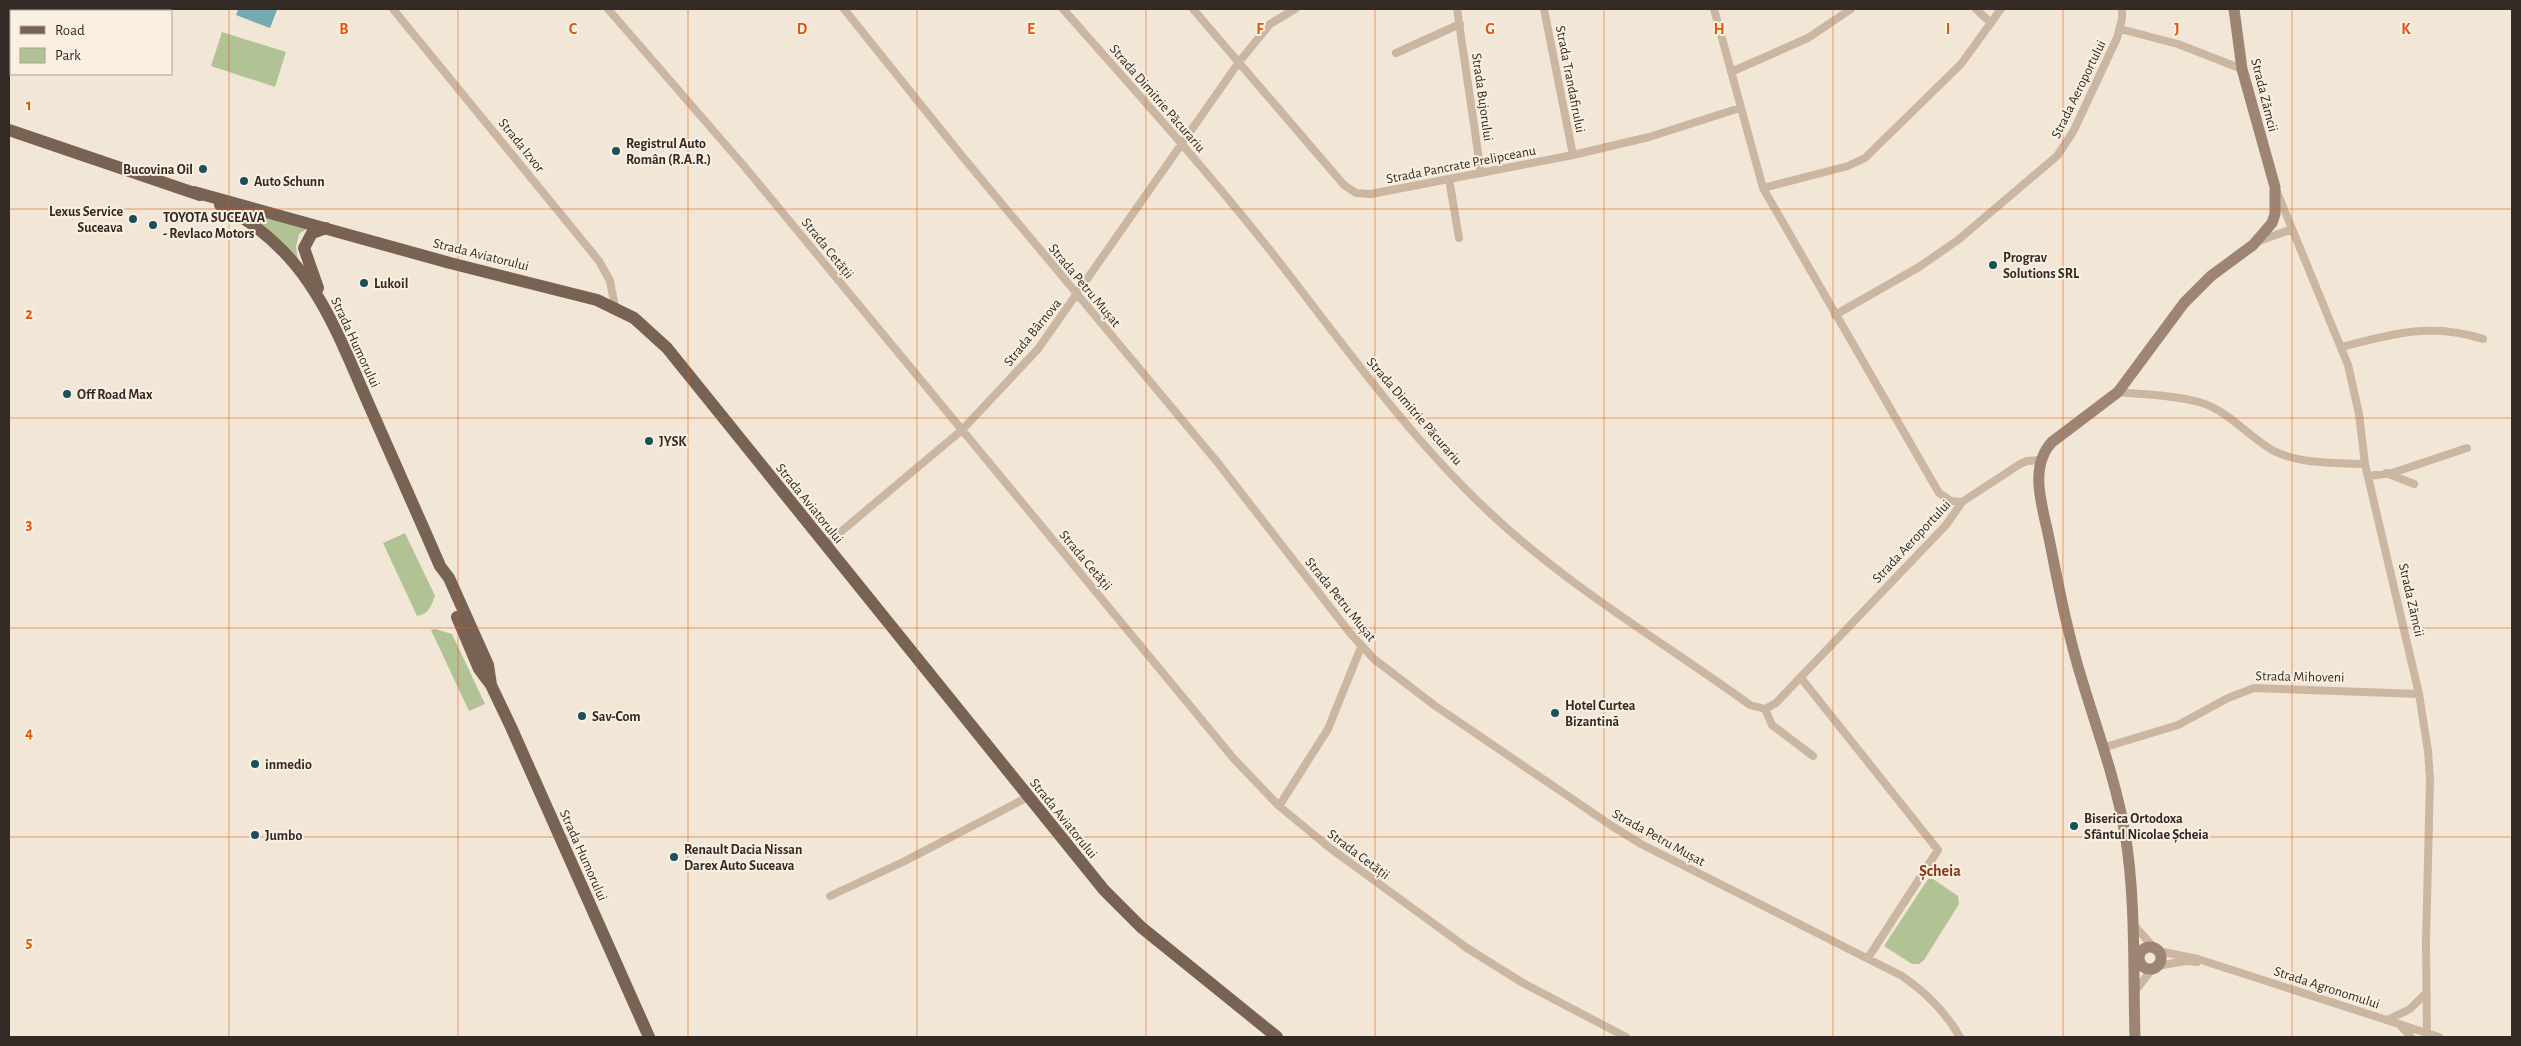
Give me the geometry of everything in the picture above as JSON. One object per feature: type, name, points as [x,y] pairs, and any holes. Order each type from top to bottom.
[{"type":"main road","name":"Strada Zămcii","points":[[2040,460],[2047,448],[2058,437],[2118,392],[2184,303],[2211,276],[2259,241],[2272,223],[2275,214],[2275,187],[2242,69],[2234,9]]},
{"type":"main road","name":"Strada Humorului","points":[[9,130],[194,192],[237,214],[271,238],[290,258],[327,310],[440,566],[449,578],[488,665],[491,685],[649,1037]]},
{"type":"main road","name":"Strada Aviatorului","points":[[194,192],[450,263],[563,290],[615,307],[651,332],[667,348],[1085,868],[1140,926],[1277,1037]]},
{"type":"main road","points":[[326,228],[312,233],[304,248],[327,310]]},
{"type":"main road","points":[[2040,460],[2040,492],[2062,600],[2081,678],[2125,834],[2133,924],[2146,962]]},
{"type":"main road","points":[[2135,1037],[2135,991],[2146,962],[2146,949],[2156,949],[2161,960],[2146,962]]},
{"type":"street","name":"Strada Izvor","points":[[393,9],[599,261],[610,281],[615,307]]},
{"type":"street","name":"Strada Cetății","points":[[608,9],[744,166],[1173,682],[1234,759],[1279,806],[1330,848],[1467,948],[1523,983],[1626,1037]]},
{"type":"street","name":"Strada Petru Mușat","points":[[844,9],[1077,296],[1224,469],[1361,647],[1434,705],[1612,826],[1650,848],[1902,976],[1928,995],[1944,1011],[1960,1037]]},
{"type":"street","name":"Strada Dimitrie Păcurariu","points":[[1063,9],[1182,145],[1253,230],[1383,395],[1488,511],[1568,577],[1613,610],[1750,705],[1765,710]]},
{"type":"street","name":"Strada Pancrate Prelipceanu","points":[[1193,9],[1350,191],[1356,193],[1371,194],[1574,155],[1650,137],[1740,108]]},
{"type":"street","name":"Strada Bârnova","points":[[825,545],[962,430],[1038,349],[1240,62],[1270,24],[1295,9]]},
{"type":"street","name":"Strada Bujorului","points":[[1457,9],[1481,173]]},
{"type":"street","name":"Strada Trandafirului","points":[[1544,9],[1574,155]]},
{"type":"street","name":"Strada Aeroportului","points":[[1714,9],[1763,188],[1939,493],[1952,501],[1962,502],[1946,525],[1801,678],[1776,703],[1765,710]]},
{"type":"street","points":[[1731,72],[1808,38],[1851,9]]},
{"type":"street","points":[[1976,9],[1991,23]]},
{"type":"street","points":[[1763,188],[1848,166],[1865,158],[1961,64],[2000,9]]},
{"type":"street","name":"Strada Aeroportului","points":[[1835,315],[1919,267],[1958,240],[2057,156],[2080,118],[2120,29],[2122,9]]},
{"type":"street","points":[[1396,53],[1460,24]]},
{"type":"street","name":"Strada Aeroportului","points":[[2120,29],[2178,44],[2242,69]]},
{"type":"street","points":[[1449,179],[1459,238]]},
{"type":"street","name":"Strada Zămcii","points":[[2275,187],[2342,347],[2359,414],[2368,476],[2419,694],[2428,751],[2430,780],[2427,1035]]},
{"type":"street","points":[[2259,241],[2292,229]]},
{"type":"street","points":[[2342,347],[2400,334],[2439,329],[2483,339]]},
{"type":"street","points":[[2118,392],[2203,403],[2228,418],[2272,450],[2284,455],[2335,463],[2366,464]]},
{"type":"street","points":[[2368,476],[2386,473],[2467,448]]},
{"type":"street","points":[[1962,502],[2027,460],[2040,460]]},
{"type":"street","points":[[2386,473],[2414,484]]},
{"type":"street","points":[[1279,806],[1328,729],[1361,647]]},
{"type":"street","points":[[1801,678],[1938,850],[1868,958]]},
{"type":"street","name":"Strada Mihoveni","points":[[2102,748],[2178,725],[2228,698],[2254,688],[2419,694]]},
{"type":"street","points":[[1765,710],[1772,725],[1813,756]]},
{"type":"street","points":[[830,896],[905,861],[1028,797]]},
{"type":"street","points":[[2133,924],[2156,949]]},
{"type":"street","name":"Strada Agronomului","points":[[2156,949],[2206,962],[2387,1020],[2427,1035],[2439,1037]]},
{"type":"street","points":[[2135,991],[2146,962]]},
{"type":"street","name":"Strada Agronomului","points":[[2146,962],[2206,962]]},
{"type":"street","points":[[2387,1020],[2410,1009],[2426,993]]},
{"type":"street","points":[[2399,1025],[2411,1037]]},
{"type":"green space","points":[[222,32],[286,52],[275,87],[211,66]]},
{"type":"green space","points":[[242,211],[310,227],[299,234],[296,247],[298,260]]},
{"type":"green space","points":[[405,533],[435,596],[427,611],[417,616],[383,543]]},
{"type":"green space","points":[[435,629],[452,634],[485,704],[469,711],[431,630]]},
{"type":"green space","points":[[1928,879],[1933,879],[1958,896],[1959,904],[1924,960],[1919,964],[1912,964],[1884,946]]},
{"type":"water","points":[[234,9],[277,10],[270,28],[236,15],[238,10]]},
{"type":"place","name":"Registrul Auto Român (R.A.R.)","points":[[616,151]]},
{"type":"place","name":"Bucovina Oil","points":[[203,169]]},
{"type":"place","name":"Auto Schunn","points":[[244,181]]},
{"type":"place","name":"Lexus Service Suceava","points":[[133,219]]},
{"type":"place","name":"TOYOTA SUCEAVA - Revlaco Motors","points":[[153,225]]},
{"type":"place","name":"Prograv Solutions SRL","points":[[1993,265]]},
{"type":"place","name":"Lukoil","points":[[364,283]]},
{"type":"place","name":"Off Road Max","points":[[67,394]]},
{"type":"place","name":"JYSK","points":[[649,441]]},
{"type":"place","name":"Hotel Curtea Bizantină","points":[[1555,713]]},
{"type":"place","name":"Sav-Com","points":[[582,716]]},
{"type":"place","name":"inmedio","points":[[255,764]]},
{"type":"place","name":"Biserica Ortodoxa Sfântul Nicolae Șcheia","points":[[2074,826]]},
{"type":"place","name":"Jumbo","points":[[255,835]]},
{"type":"place","name":"Renault Dacia Nissan Darex Auto Suceava","points":[[674,857]]},
{"type":"district","name":"Șcheia","points":[[1940,870]]}]
